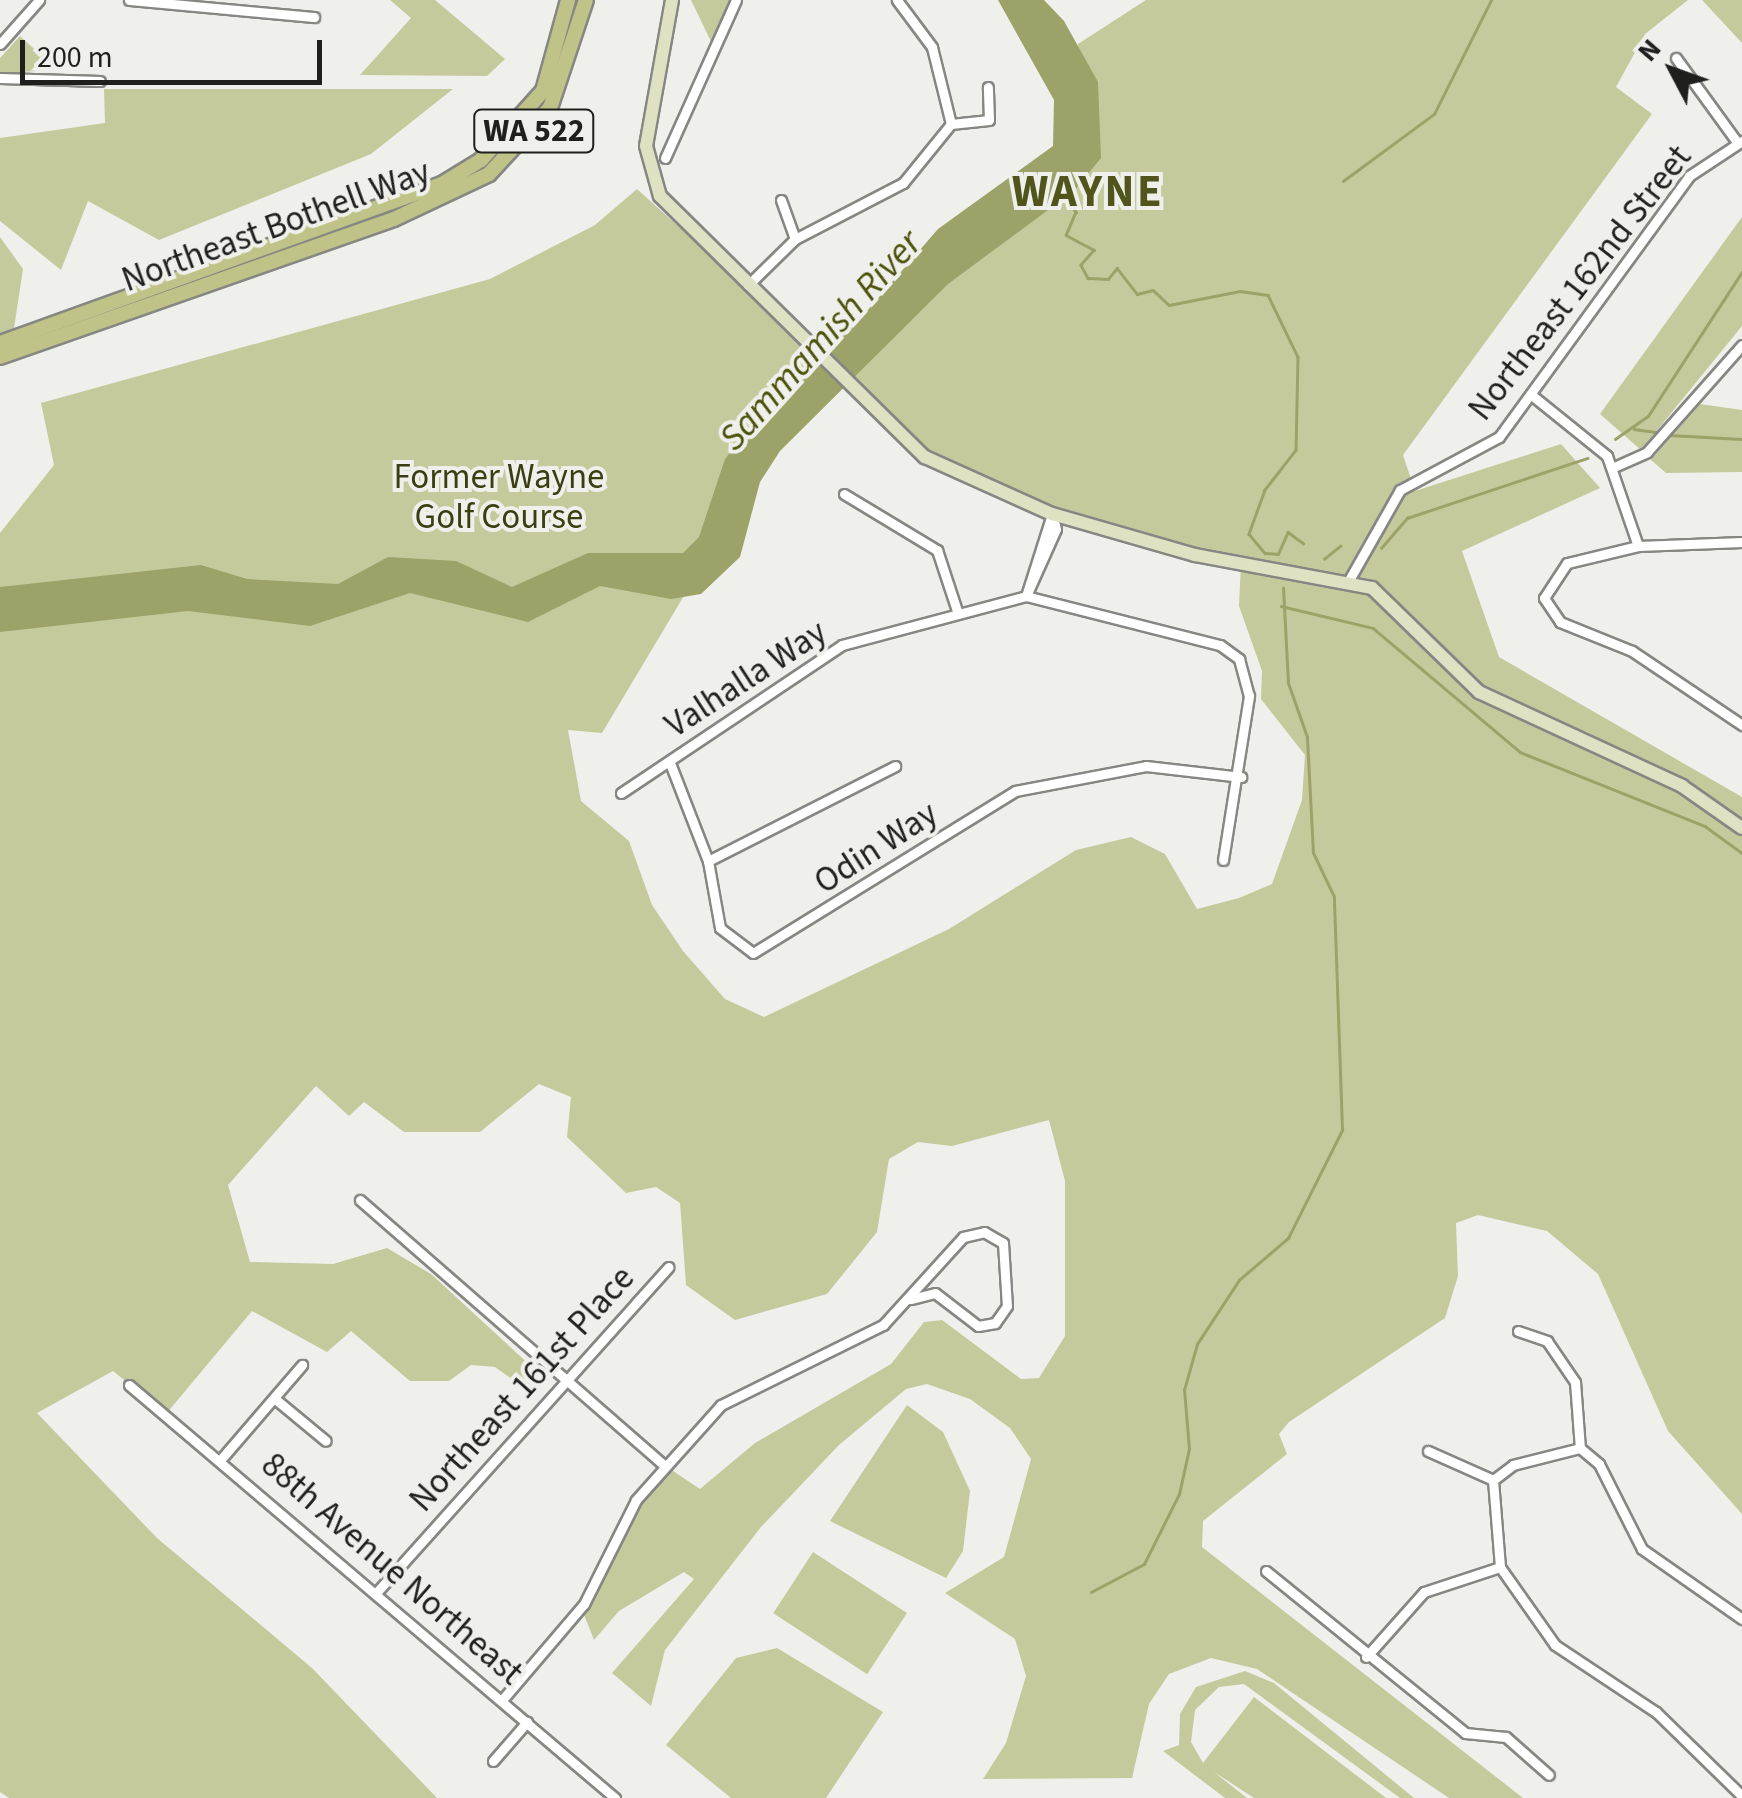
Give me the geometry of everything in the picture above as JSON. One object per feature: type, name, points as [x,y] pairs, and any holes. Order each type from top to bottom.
[{"type":"main road","name":"Northeast Bothell Way","points":[[0,343],[442,184],[480,160],[543,91],[568,0]]},
{"type":"main road","name":"Northeast Bothell Way","points":[[0,357],[445,199],[503,164],[562,85],[586,0]]},
{"type":"main road","points":[[672,0],[648,166],[671,210],[876,412],[952,475],[1052,514],[1195,555],[1349,580],[1396,606],[1479,692],[1682,786],[1742,828]]},
{"type":"main road","points":[[247,270],[307,242],[307,232]]},
{"type":"street","points":[[0,42],[39,0]]},
{"type":"street","points":[[128,0],[314,18]]},
{"type":"street","points":[[666,158],[736,0]]},
{"type":"street","points":[[897,0],[932,47],[951,124]]},
{"type":"street","name":"Northeast 162nd Street","points":[[1349,580],[1403,487],[1489,446],[1534,397],[1690,176],[1740,142],[1676,58]]},
{"type":"street","points":[[0,78],[100,81]]},
{"type":"street","points":[[746,287],[795,239],[903,182],[951,124],[989,120],[988,87]]},
{"type":"street","points":[[781,200],[795,239]]},
{"type":"street","points":[[1614,467],[1646,452],[1742,345]]},
{"type":"street","points":[[1534,397],[1614,467],[1638,546]]},
{"type":"street","points":[[844,494],[937,550],[958,614]]},
{"type":"street","points":[[1052,514],[1026,596],[1220,645],[1238,658],[1250,696],[1241,777],[1224,860]]},
{"type":"street","points":[[1742,542],[1638,546],[1568,563],[1548,582],[1544,598],[1560,622],[1632,651],[1742,725]]},
{"type":"street","name":"Valhalla Way","points":[[621,793],[842,645],[1026,596]]},
{"type":"street","name":"Odin Way","points":[[670,762],[708,861],[720,928],[753,953],[1015,790],[1129,768],[1241,777]]},
{"type":"street","points":[[708,861],[895,766]]},
{"type":"street","points":[[360,1200],[664,1466]]},
{"type":"street","points":[[502,1700],[584,1604],[664,1466],[721,1405],[883,1324],[912,1299],[963,1237],[984,1232],[1004,1244],[1007,1306],[995,1323],[978,1326],[935,1293],[912,1299]]},
{"type":"street","name":"Northeast 161st Place","points":[[376,1593],[668,1267]]},
{"type":"street","points":[[1518,1332],[1547,1341],[1570,1372],[1580,1448],[1599,1464],[1642,1549],[1742,1619]]},
{"type":"street","points":[[222,1458],[302,1365]]},
{"type":"street","name":"88th Avenue Northeast","points":[[129,1385],[222,1458],[615,1798]]},
{"type":"street","points":[[274,1398],[326,1442]]},
{"type":"street","points":[[1493,1480],[1513,1465],[1580,1448]]},
{"type":"street","points":[[1428,1451],[1493,1480]]},
{"type":"street","points":[[1493,1480],[1500,1567],[1555,1646],[1656,1712],[1742,1796]]},
{"type":"street","points":[[1366,1657],[1424,1592],[1500,1567]]},
{"type":"street","points":[[1266,1571],[1366,1657],[1466,1734],[1506,1737],[1549,1775]]},
{"type":"street","points":[[493,1761],[527,1722]]},
{"type":"green space","points":[[390,0],[435,0],[505,59],[487,76],[360,75],[411,18]]},
{"type":"green space","points":[[691,0],[739,0],[715,50]]},
{"type":"green space","name":"Former Wayne Golf Course","points":[[1146,0],[1688,0],[1645,34],[1616,87],[1652,114],[1403,455],[1415,491],[1561,444],[1600,488],[1462,551],[1499,657],[1742,797],[1742,1514],[1668,1431],[1598,1274],[1547,1231],[1478,1215],[1456,1223],[1458,1276],[1445,1318],[1289,1422],[1279,1434],[1287,1454],[1203,1521],[1202,1547],[1523,1798],[1449,1798],[1257,1669],[1211,1658],[1169,1674],[1149,1704],[1132,1778],[983,1779],[1006,1743],[1026,1676],[1015,1639],[945,1593],[1004,1557],[1031,1459],[1010,1428],[970,1399],[927,1384],[906,1389],[839,1445],[761,1527],[665,1650],[651,1706],[612,1673],[694,1579],[684,1572],[619,1611],[594,1640],[581,1607],[664,1465],[700,1489],[755,1443],[891,1364],[924,1322],[942,1320],[1021,1379],[1039,1378],[1065,1336],[1065,1181],[1049,1120],[952,1146],[918,1142],[889,1159],[877,1232],[827,1294],[735,1320],[686,1285],[680,1203],[656,1187],[626,1193],[567,1137],[571,1097],[539,1084],[480,1132],[404,1132],[364,1102],[349,1116],[316,1086],[228,1185],[250,1262],[333,1264],[387,1248],[431,1274],[546,1380],[527,1390],[495,1367],[471,1365],[449,1381],[410,1381],[351,1331],[327,1352],[252,1311],[166,1414],[113,1371],[37,1413],[157,1538],[312,1668],[437,1798],[9,1798],[0,1792],[0,533],[54,465],[41,403],[490,279],[595,225],[637,189],[832,365],[795,410],[602,733],[568,730],[581,801],[629,841],[652,905],[683,951],[725,999],[764,1017],[949,929],[1076,850],[1131,837],[1165,854],[1197,909],[1239,898],[1272,884],[1302,800],[1305,755],[1261,699],[1262,671],[1239,606],[1241,562],[952,475],[834,367],[1039,177],[1081,120],[1078,44]]},
{"type":"green space","points":[[1702,0],[1742,0],[1742,43]]},
{"type":"green space","points":[[20,36],[44,58],[38,71],[0,73],[0,58]]},
{"type":"green space","points":[[104,89],[453,89],[371,154],[159,240],[88,201],[61,270],[0,221],[0,138],[105,123]]},
{"type":"green space","points":[[1742,217],[1742,326],[1641,450],[1600,414]]},
{"type":"green space","points":[[0,237],[23,269],[14,328],[0,334]]},
{"type":"green space","points":[[1700,404],[1742,410],[1742,472],[1666,473],[1651,460]]},
{"type":"green space","points":[[907,1405],[943,1432],[970,1491],[963,1551],[946,1578],[830,1521]]},
{"type":"green space","points":[[813,1552],[907,1613],[867,1674],[773,1613]]},
{"type":"green space","points":[[777,1648],[883,1712],[826,1798],[731,1798],[666,1745],[736,1658]]},
{"type":"green space","points":[[1245,1671],[1274,1683],[1414,1798],[1400,1798],[1244,1684],[1219,1687],[1195,1710],[1191,1742],[1203,1763],[1254,1697],[1386,1798],[1254,1798],[1214,1772],[1247,1798],[1225,1798],[1163,1751],[1179,1745],[1180,1714],[1196,1687]]},
{"type":"shaded area","points":[[998,0],[1044,0],[1064,21],[1098,82],[1101,158],[1075,190],[948,284],[780,451],[760,482],[740,557],[701,594],[671,599],[600,586],[528,622],[410,593],[310,626],[188,611],[0,632],[0,587],[201,565],[247,579],[338,584],[388,557],[456,561],[512,587],[588,553],[683,553],[699,537],[725,459],[781,386],[867,311],[938,229],[1053,146],[1054,100]]},
{"type":"waterway","points":[[1343,181],[1434,114],[1491,0]]},
{"type":"waterway","points":[[1064,194],[1076,212],[1066,235],[1094,250],[1081,265],[1088,278],[1108,279],[1117,268],[1137,294],[1153,290],[1169,305],[1240,291],[1268,295],[1298,357],[1296,450],[1265,490],[1249,534],[1265,553],[1278,554],[1288,532],[1303,543]]},
{"type":"waterway","points":[[1615,439],[1648,416],[1742,272]]},
{"type":"waterway","points":[[1634,429],[1661,433]]},
{"type":"waterway","points":[[1669,435],[1742,439]]},
{"type":"waterway","points":[[1381,548],[1407,518],[1587,458]]},
{"type":"waterway","points":[[1324,559],[1340,546]]},
{"type":"waterway","points":[[1091,1592],[1144,1564],[1179,1494],[1189,1449],[1184,1390],[1197,1344],[1239,1280],[1288,1238],[1342,1130],[1334,897],[1313,853],[1307,737],[1288,683],[1283,588]]},
{"type":"waterway","points":[[1281,606],[1373,628],[1520,752],[1705,826],[1742,853]]},
{"type":"district","name":"WAYNE","points":[[1088,193]]},
{"type":"water label","name":"Sammamish River","points":[[821,341]]}]
